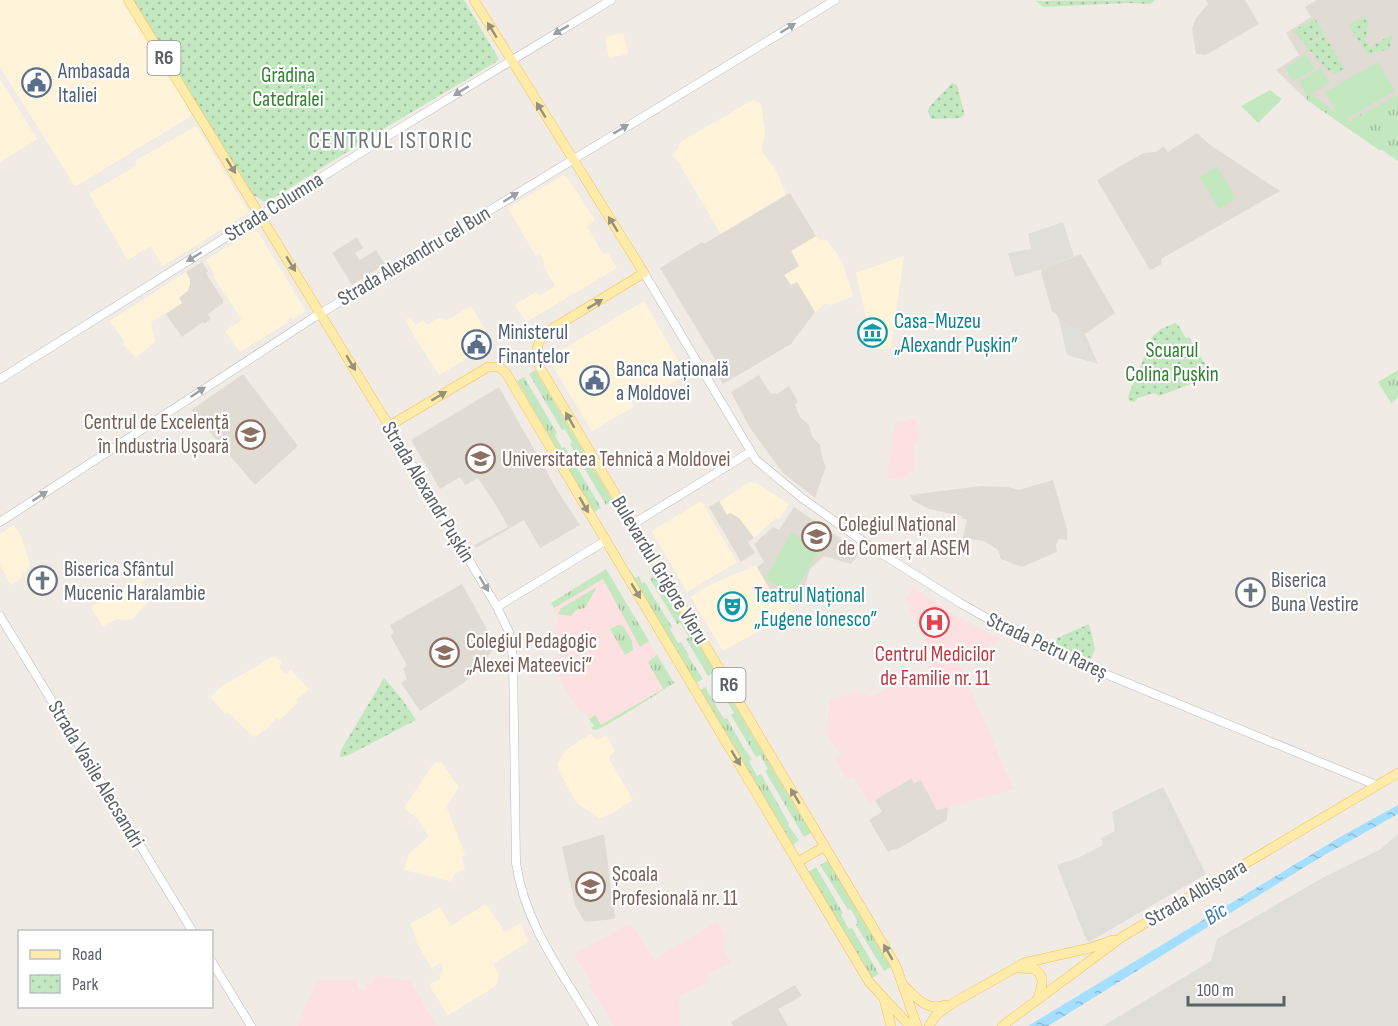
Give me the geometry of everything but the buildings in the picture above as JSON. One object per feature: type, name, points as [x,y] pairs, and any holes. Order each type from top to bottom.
[{"type":"main road","name":"Strada Alexandr Pușkin","points":[[128,0],[262,215],[507,627],[512,646],[516,863],[520,885],[536,930],[594,1026]]},
{"type":"main road","points":[[474,0],[644,273]]},
{"type":"main road","name":"Strada Columna","points":[[0,379],[611,0]]},
{"type":"main road","name":"Strada Alexandru cel Bun","points":[[0,522],[320,313],[835,0]]},
{"type":"main road","name":"Bulevardul Grigore Vieru","points":[[644,273],[545,333],[539,340],[537,349],[539,366],[896,966],[917,1026]]},
{"type":"main road","name":"Strada Petru Rareș","points":[[644,273],[756,460],[770,474],[868,545],[1019,637],[1090,669],[1376,785]]},
{"type":"main road","name":"Bulevardul Grigore Vieru","points":[[389,426],[491,366],[499,367],[506,373],[869,982],[910,1026]]},
{"type":"main road","points":[[633,524],[750,452]]},
{"type":"main road","points":[[497,607],[605,541]]},
{"type":"main road","name":"Strada Vasile Alecsandri","points":[[0,616],[192,930]]},
{"type":"main road","name":"Strada Albișoara","points":[[1002,1026],[1122,937],[1398,773]]},
{"type":"main road","points":[[798,862],[825,846]]},
{"type":"main road","points":[[929,1026],[936,1015],[953,1003],[1030,961],[1089,948],[1122,937]]},
{"type":"main road","points":[[213,964],[250,1026]]},
{"type":"main road","points":[[1016,968],[1027,967],[1038,971],[1042,983],[1038,998]]},
{"type":"main road","points":[[903,985],[927,1006],[937,1008],[953,1003]]},
{"type":"main road","points":[[883,997],[891,1026]]},
{"type":"shaded area","points":[[0,0],[123,0],[191,110],[191,116],[78,185],[74,185],[0,67]]},
{"type":"shaded area","points":[[1206,0],[1245,0],[1259,24],[1206,55],[1196,54],[1192,29],[1196,18],[1208,4]]},
{"type":"shaded area","points":[[1317,0],[1398,0],[1398,108],[1355,133],[1307,100],[1276,70],[1299,55],[1286,33],[1311,17],[1305,7]]},
{"type":"shaded area","points":[[623,33],[628,53],[609,58],[605,37]]},
{"type":"shaded area","points":[[0,79],[37,139],[0,162]]},
{"type":"shaded area","points":[[753,100],[761,104],[765,133],[761,150],[777,172],[786,194],[721,234],[672,154],[678,150],[680,142]]},
{"type":"shaded area","points":[[196,126],[249,212],[163,266],[150,246],[128,260],[89,194],[135,166],[137,164],[135,161]]},
{"type":"shaded area","points":[[1197,133],[1210,145],[1280,191],[1161,259],[1162,264],[1150,270],[1097,180],[1143,153],[1156,152],[1164,146],[1168,152]]},
{"type":"shaded area","points":[[563,175],[567,177],[595,220],[587,226],[603,254],[608,253],[617,268],[526,322],[515,305],[536,292],[539,296],[555,286],[543,265],[545,264],[540,254],[536,256],[508,208]]},
{"type":"shaded area","points":[[790,193],[816,236],[791,251],[799,266],[784,275],[791,285],[797,282],[815,312],[791,344],[723,384],[719,377],[726,371],[725,369],[721,369],[660,268]]},
{"type":"shaded area","points":[[1063,222],[1074,256],[1015,277],[1008,253],[1031,249],[1028,234]]},
{"type":"shaded area","points":[[252,231],[258,232],[306,311],[293,319],[291,317],[287,320],[288,322],[240,352],[225,331],[242,320],[213,276],[215,274],[206,260]]},
{"type":"shaded area","points":[[816,236],[821,240],[827,240],[837,254],[843,264],[853,296],[831,305],[826,303],[815,312],[796,282],[791,286],[784,275],[799,266],[791,251]]},
{"type":"shaded area","points":[[357,237],[363,248],[355,253],[360,260],[376,250],[385,264],[352,285],[332,253]]},
{"type":"shaded area","points":[[1081,254],[1115,313],[1085,334],[1059,320],[1052,311],[1041,273],[1042,269]]},
{"type":"shaded area","points":[[904,256],[891,348],[875,349],[856,273]]},
{"type":"shaded area","points":[[202,262],[223,303],[208,314],[211,319],[182,337],[166,314],[182,303],[179,298],[188,291],[190,279],[186,272]]},
{"type":"shaded area","points":[[186,272],[190,277],[190,285],[179,298],[183,303],[151,322],[155,342],[136,357],[123,344],[125,342],[110,321]]},
{"type":"shaded area","points":[[644,301],[686,375],[642,400],[637,400],[633,395],[631,397],[633,407],[592,431],[548,358]]},
{"type":"shaded area","name":"Ministerul Finanțelor","points":[[471,306],[493,343],[439,375],[405,321],[410,317],[415,325],[423,320],[427,325],[439,318],[444,318],[446,321]]},
{"type":"shaded area","points":[[1059,320],[1085,334],[1098,364],[1067,355]]},
{"type":"shaded area","name":"Centrul de Excelență în Industria Ușoară","points":[[243,374],[298,446],[255,485],[191,410]]},
{"type":"shaded area","points":[[759,375],[770,393],[777,394],[789,386],[798,402],[795,405],[800,417],[809,425],[812,436],[820,445],[826,466],[815,498],[783,473],[750,428],[731,392]]},
{"type":"shaded area","name":"Universitatea Tehnică a Moldovei","points":[[499,387],[557,490],[580,525],[540,548],[524,520],[476,548],[474,545],[508,527],[497,507],[478,478],[465,485],[460,477],[440,489],[411,440]]},
{"type":"shaded area","points":[[916,418],[920,442],[914,444],[915,472],[911,472],[901,480],[887,478],[894,424]]},
{"type":"shaded area","points":[[1053,480],[1067,529],[1067,540],[1059,539],[1056,545],[1057,552],[1022,567],[1001,559],[998,550],[984,541],[963,538],[967,520],[962,516],[929,509],[912,500],[910,495],[981,486],[1008,487],[1019,490]]},
{"type":"shaded area","points":[[750,482],[756,483],[789,504],[779,519],[776,518],[754,538],[739,518],[727,515],[719,502]]},
{"type":"shaded area","points":[[701,501],[737,562],[687,592],[652,531]]},
{"type":"shaded area","points":[[719,501],[727,515],[730,513],[739,518],[754,538],[748,542],[755,553],[741,562],[709,507]]},
{"type":"shaded area","points":[[794,507],[860,552],[851,564],[824,556],[810,569],[800,602],[784,604],[769,588],[757,567],[764,562],[754,544],[773,527],[779,530]]},
{"type":"shaded area","points":[[14,525],[22,538],[30,565],[20,579],[11,585],[0,565],[0,534]]},
{"type":"shaded area","points":[[756,565],[769,588],[784,604],[791,604],[791,625],[768,626],[723,651],[691,597],[708,586]]},
{"type":"shaded area","points":[[606,569],[674,683],[596,731],[591,728],[594,726],[585,711],[581,713],[575,705],[549,661],[563,652],[555,637],[557,614],[551,603]]},
{"type":"shaded area","points":[[142,577],[146,579],[141,583],[152,595],[151,598],[131,620],[117,619],[103,626],[91,607]]},
{"type":"shaded area","name":"Colegiul Pedagogic „Alexei Mateevici”","points":[[462,584],[496,645],[485,661],[465,682],[420,711],[401,683],[407,679],[403,669],[407,665],[390,635],[394,633],[390,625]]},
{"type":"shaded area","points":[[913,587],[957,617],[1000,638],[999,642],[958,661],[1014,789],[937,810],[921,780],[914,783],[911,778],[869,803],[853,776],[847,779],[835,760],[842,756],[826,732],[830,701],[856,692],[869,697],[900,683],[901,685],[931,669],[930,663],[936,660],[905,599]]},
{"type":"shaded area","points":[[274,656],[282,662],[279,667],[286,674],[291,670],[309,689],[296,700],[298,702],[280,720],[276,718],[270,726],[254,737],[228,712],[225,714],[211,698],[222,686]]},
{"type":"shaded area","points":[[590,734],[598,740],[606,735],[615,751],[609,759],[633,800],[613,813],[599,818],[576,802],[558,764],[564,751]]},
{"type":"shaded area","points":[[441,762],[459,787],[446,806],[465,855],[462,857],[465,869],[454,874],[451,881],[404,870],[409,854],[429,836],[419,820],[404,808],[434,763]]},
{"type":"shaded area","points":[[912,778],[921,780],[937,810],[948,807],[947,820],[896,850],[888,852],[869,820],[882,812],[875,800]]},
{"type":"shaded area","points":[[1163,787],[1206,874],[1089,942],[1057,865],[1078,858],[1103,845],[1101,838],[1115,831],[1112,812]]},
{"type":"shaded area","name":"Școala Profesională nr. 11","points":[[604,834],[615,917],[614,919],[585,922],[575,906],[562,847]]},
{"type":"shaded area","points":[[1398,834],[1398,1026],[1103,1026],[1211,961],[1217,939],[1324,877],[1381,849]]},
{"type":"shaded area","points":[[486,904],[505,932],[521,923],[528,942],[493,964],[499,974],[496,986],[448,1015],[430,984],[441,978],[439,974],[444,969],[440,963],[432,968],[417,943],[410,924],[440,907],[451,926]]},
{"type":"shaded area","points":[[717,921],[725,935],[723,948],[731,962],[707,975],[710,982],[679,996],[681,1026],[614,1026],[589,985],[592,983],[574,954],[627,925],[634,927],[654,960]]},
{"type":"shaded area","points":[[376,976],[411,981],[436,1026],[297,1026],[318,980],[358,980],[358,989],[365,990],[366,984],[371,984]]},
{"type":"shaded area","points":[[795,985],[802,996],[778,1009],[788,1026],[733,1026],[731,1022]]},
{"type":"green space","name":"Grădina Catedralei","points":[[133,0],[464,0],[499,59],[265,202],[253,195]]},
{"type":"green space","points":[[1155,0],[1151,4],[1043,7],[1036,1]]},
{"type":"green space","points":[[1364,16],[1370,25],[1366,28],[1369,33],[1364,37],[1370,47],[1393,34],[1389,51],[1388,49],[1367,55],[1349,25]]},
{"type":"green space","points":[[1315,18],[1324,34],[1306,45],[1293,31]]},
{"type":"green space","points":[[1325,36],[1344,69],[1336,74],[1329,71],[1306,46]]},
{"type":"green space","points":[[1306,55],[1314,69],[1294,81],[1285,68]]},
{"type":"green space","points":[[1378,62],[1395,91],[1342,121],[1325,92]]},
{"type":"green space","points":[[1320,68],[1329,82],[1308,96],[1299,82]]},
{"type":"green space","points":[[952,83],[957,85],[964,115],[960,118],[931,119],[928,112],[929,107]]},
{"type":"green space","points":[[1270,90],[1282,99],[1258,123],[1241,106]]},
{"type":"green space","points":[[1311,94],[1348,121],[1398,95],[1398,161],[1307,100],[1306,95]]},
{"type":"green space","points":[[1217,166],[1236,198],[1219,209],[1200,177]]},
{"type":"green space","name":"Scuarul Colina Pușkin","points":[[1175,323],[1186,338],[1189,337],[1212,376],[1159,396],[1154,393],[1138,398],[1134,402],[1129,401],[1128,396],[1153,336],[1161,329]]},
{"type":"green space","points":[[535,370],[613,501],[606,505],[570,444],[572,442],[565,429],[562,430],[529,374]]},
{"type":"green space","points":[[1398,370],[1398,398],[1391,403],[1378,382]]},
{"type":"green space","points":[[524,377],[557,433],[555,435],[562,448],[565,447],[601,508],[594,512],[517,381]]},
{"type":"green space","points":[[792,532],[819,551],[793,595],[765,578]]},
{"type":"green space","points":[[648,559],[715,672],[708,676],[686,639],[689,637],[680,623],[677,624],[650,579],[653,577],[649,570],[652,568]]},
{"type":"green space","points":[[606,569],[649,641],[640,647],[603,579],[554,608],[551,603]]},
{"type":"green space","points":[[629,570],[635,578],[639,576],[642,583],[645,582],[672,627],[670,629],[678,643],[681,642],[703,679],[696,683]]},
{"type":"green space","points":[[597,587],[585,608],[576,610],[571,616],[558,614],[561,608]]},
{"type":"green space","points":[[1089,624],[1095,648],[1091,659],[1055,644],[1057,638]]},
{"type":"green space","points":[[618,625],[623,626],[632,641],[633,650],[625,655],[610,629]]},
{"type":"green space","points":[[657,655],[674,683],[599,729],[591,728],[594,726],[589,719],[595,715],[601,725],[663,689],[648,662]]},
{"type":"green space","points":[[384,678],[416,720],[347,756],[340,757],[341,750]]},
{"type":"green space","points":[[719,679],[811,833],[804,837],[765,771],[768,769],[760,755],[756,757],[731,715],[734,713],[715,681]]},
{"type":"green space","points":[[705,687],[724,719],[727,718],[752,759],[749,761],[757,776],[761,774],[788,825],[799,840],[793,845],[700,690]]},
{"type":"green space","points":[[828,860],[891,967],[884,971],[856,925],[858,923],[851,909],[848,910],[820,865]]},
{"type":"green space","points":[[816,867],[843,913],[841,915],[849,929],[852,928],[879,974],[872,978],[808,872]]},
{"type":"water","name":"Bîc","points":[[1398,805],[1398,814],[1321,857],[1048,1026],[1028,1026],[1340,837]]},
{"type":"place","name":"Ambasada Italiei","points":[[37,83]]},
{"type":"place","name":"Casa-Muzeu „Alexandr Pușkin”","points":[[873,333]]},
{"type":"place","name":"Ministerul Finanțelor","points":[[477,344]]},
{"type":"place","name":"Banca Națională a Moldovei","points":[[595,381]]},
{"type":"place","name":"Centrul de Excelență în Industria Ușoară","points":[[250,434]]},
{"type":"place","name":"Universitatea Tehnică a Moldovei","points":[[481,459]]},
{"type":"place","name":"Colegiul Național de Comerț al ASEM","points":[[817,536]]},
{"type":"place","name":"Biserica Sfântul Mucenic Haralambie","points":[[43,581]]},
{"type":"place","name":"Biserica Buna Vestire","points":[[1250,592]]},
{"type":"place","name":"Teatrul Național „Eugene Ionesco”","points":[[733,607]]},
{"type":"place","name":"Centrul Medicilor de Familie nr. 11","points":[[935,623]]},
{"type":"place","name":"Colegiul Pedagogic „Alexei Mateevici”","points":[[445,653]]},
{"type":"place","name":"Școala Profesională nr. 11","points":[[591,886]]},
{"type":"district","name":"CENTRUL ISTORIC","points":[[391,140]]}]
